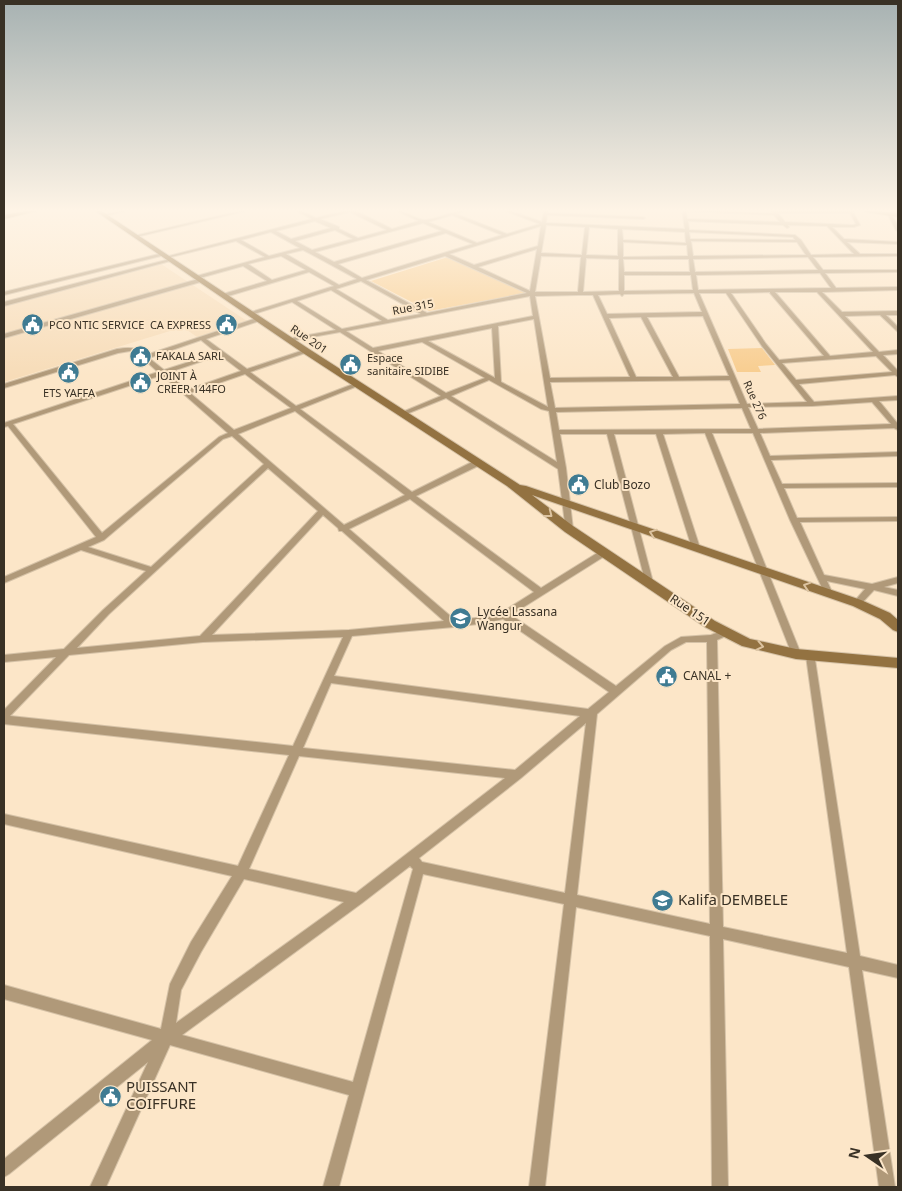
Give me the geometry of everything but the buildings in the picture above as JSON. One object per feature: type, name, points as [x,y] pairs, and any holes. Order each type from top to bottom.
[{"type":"main road","name":"Rue 201","points":[[179,266],[306,351],[511,484]]},
{"type":"main road","points":[[511,484],[828,592],[885,616],[898,627]]},
{"type":"main road","name":"Rue 151","points":[[511,484],[569,529],[727,632],[747,643],[796,654],[898,664]]},
{"type":"street","points":[[4,294],[129,266]]},
{"type":"street","points":[[4,304],[137,266]]},
{"type":"street","points":[[4,336],[239,266]]},
{"type":"street","points":[[246,266],[272,282]]},
{"type":"street","points":[[302,266],[388,322]]},
{"type":"street","points":[[337,266],[427,315]]},
{"type":"street","points":[[251,313],[406,266]]},
{"type":"street","points":[[471,266],[532,294]]},
{"type":"street","points":[[474,267],[479,266]]},
{"type":"street","points":[[537,266],[532,294],[568,504],[569,529]]},
{"type":"street","points":[[580,294],[583,266]]},
{"type":"street","points":[[621,266],[622,294]]},
{"type":"street","name":"Rue 276","points":[[691,266],[696,293],[794,520],[828,592]]},
{"type":"street","points":[[815,266],[835,290]]},
{"type":"street","points":[[225,296],[310,270]]},
{"type":"street","points":[[622,274],[898,271]]},
{"type":"street","name":"Rue 315","points":[[292,340],[532,294],[898,290]]},
{"type":"street","points":[[819,291],[898,374]]},
{"type":"street","points":[[728,292],[777,362],[796,382],[812,404]]},
{"type":"street","points":[[772,292],[827,356]]},
{"type":"street","points":[[595,294],[634,379]]},
{"type":"street","points":[[292,300],[562,468]]},
{"type":"street","points":[[840,314],[898,313]]},
{"type":"street","points":[[605,316],[705,314]]},
{"type":"street","points":[[882,314],[898,330]]},
{"type":"street","points":[[643,315],[677,379]]},
{"type":"street","points":[[373,350],[536,317]]},
{"type":"street","points":[[145,357],[260,319]]},
{"type":"street","points":[[495,326],[498,383]]},
{"type":"street","points":[[201,338],[540,592]]},
{"type":"street","points":[[423,340],[543,408],[552,410],[812,404],[898,398]]},
{"type":"street","points":[[4,386],[117,351],[130,349],[138,351],[322,512],[454,624]]},
{"type":"street","points":[[186,392],[306,351]]},
{"type":"street","points":[[777,362],[827,356],[898,352]]},
{"type":"street","points":[[101,538],[6,424],[221,353]]},
{"type":"street","points":[[796,382],[898,374]]},
{"type":"street","points":[[402,414],[489,378]]},
{"type":"street","points":[[548,380],[733,378]]},
{"type":"street","points":[[4,580],[101,538],[221,438],[358,384]]},
{"type":"street","points":[[874,400],[897,427]]},
{"type":"street","points":[[556,432],[756,431],[897,427]]},
{"type":"street","points":[[659,431],[696,548]]},
{"type":"street","points":[[708,431],[796,654]]},
{"type":"street","points":[[610,432],[649,582]]},
{"type":"street","points":[[768,458],[898,454]]},
{"type":"street","points":[[342,529],[477,463]]},
{"type":"street","points":[[4,716],[106,612],[268,464]]},
{"type":"street","points":[[779,486],[898,485]]},
{"type":"street","points":[[203,639],[322,512]]},
{"type":"street","points":[[794,520],[898,519]]},
{"type":"street","points":[[81,547],[152,570]]},
{"type":"street","points":[[4,658],[203,639],[349,632],[486,620],[504,614],[605,552]]},
{"type":"street","points":[[821,577],[898,594]]},
{"type":"street","points":[[857,603],[872,587],[898,580]]},
{"type":"street","points":[[504,614],[616,691]]},
{"type":"street","points":[[98,1187],[166,1038],[175,989],[196,947],[241,873],[349,632]]},
{"type":"street","points":[[4,1169],[166,1038],[358,899],[415,862],[668,648],[684,639],[712,638],[727,632]]},
{"type":"street","points":[[712,638],[720,1187]]},
{"type":"street","points":[[811,656],[886,1187]]},
{"type":"street","points":[[328,679],[592,714]]},
{"type":"street","points":[[536,1187],[592,714]]},
{"type":"street","points":[[4,720],[517,775]]},
{"type":"street","points":[[4,819],[358,899]]},
{"type":"street","points":[[415,862],[571,900],[898,971]]},
{"type":"street","points":[[331,1187],[358,1090],[415,862]]},
{"type":"street","points":[[4,992],[358,1090]]},
{"type":"shaded area","points":[[155,266],[163,266],[247,321],[197,337],[183,327],[4,382],[4,306]]},
{"type":"shaded area","points":[[420,266],[467,266],[526,293],[429,311],[371,281]]},
{"type":"shaded area","points":[[762,348],[775,365],[758,366],[761,372],[737,372],[728,349]]},
{"type":"place","name":"PCO NTIC SERVICE","points":[[33,325]]},
{"type":"place","name":"CA EXPRESS","points":[[227,325]]},
{"type":"place","name":"FAKALA SARL","points":[[140,356]]},
{"type":"place","name":"Espace sanitaire SIDIBE","points":[[351,364]]},
{"type":"place","name":"ETS YAFFA","points":[[69,372]]},
{"type":"place","name":"JOINT À CREER 144FO","points":[[141,382]]},
{"type":"place","name":"Club Bozo","points":[[578,485]]},
{"type":"place","name":"Lycée Lassana Wangur","points":[[461,619]]},
{"type":"place","name":"CANAL +","points":[[667,676]]},
{"type":"place","name":"Kalifa DEMBELE","points":[[662,900]]},
{"type":"place","name":"PUISSANT COIFFURE","points":[[110,1096]]}]
